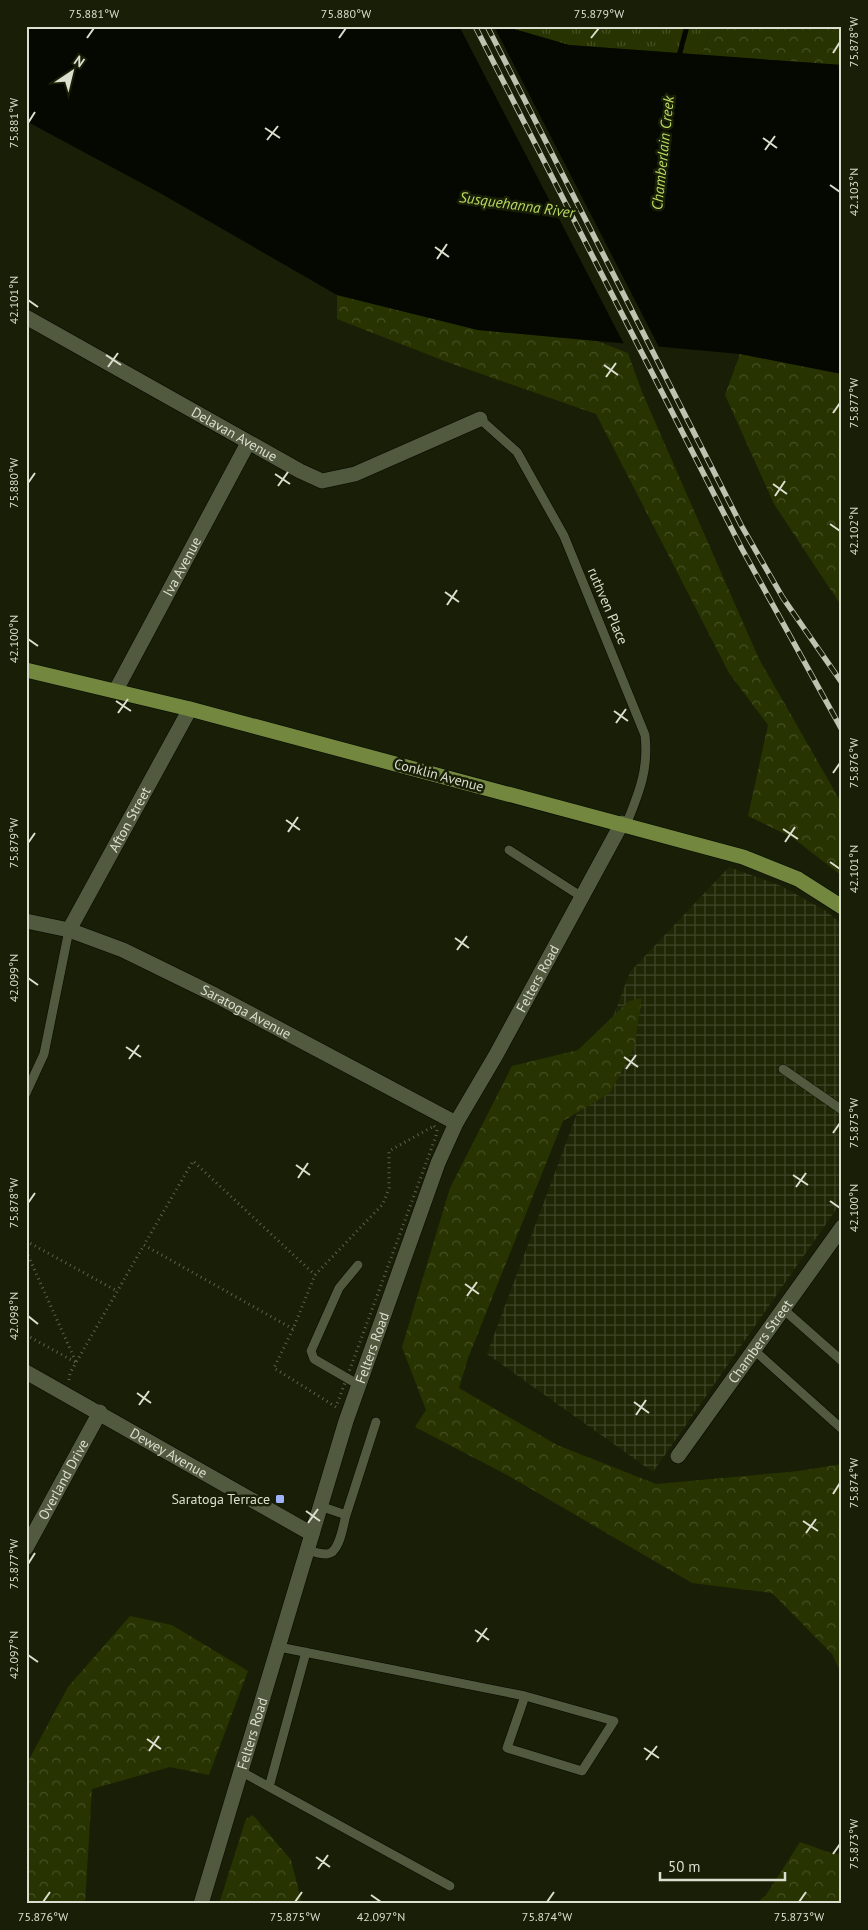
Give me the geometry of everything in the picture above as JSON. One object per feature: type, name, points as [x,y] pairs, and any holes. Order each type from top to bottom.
[{"type":"main road","name":"Conklin Avenue","points":[[26,670],[190,709],[743,857],[798,879],[842,907]]},
{"type":"street","name":"Delavan Avenue","points":[[26,317],[248,443],[322,481],[355,474],[480,419]]},
{"type":"street","name":"Iva Avenue","points":[[116,690],[248,443]]},
{"type":"street","name":"Afton Street","points":[[69,930],[190,709]]},
{"type":"street","name":"Felters Road","points":[[201,1904],[320,1506],[359,1385],[438,1163],[456,1124],[624,824]]},
{"type":"street","name":"Saratoga Avenue","points":[[26,921],[69,930],[123,950],[215,995],[456,1124]]},
{"type":"street","name":"Chambers Street","points":[[678,1456],[842,1227]]},
{"type":"street","name":"Dewey Avenue","points":[[26,1372],[100,1412],[312,1534]]},
{"type":"street","name":"Overland Drive","points":[[26,1548],[100,1412]]},
{"type":"lane","name":"ruthven Place","points":[[480,419],[517,452],[564,536],[645,735],[648,757],[641,786],[624,824]]},
{"type":"lane","points":[[509,850],[582,897]]},
{"type":"lane","points":[[26,1093],[44,1054],[69,930]]},
{"type":"lane","points":[[783,1069],[842,1110]]},
{"type":"lane","points":[[358,1265],[339,1288],[311,1350],[314,1360],[359,1385]]},
{"type":"lane","points":[[783,1309],[842,1361]]},
{"type":"lane","points":[[754,1350],[842,1429]]},
{"type":"lane","points":[[307,1550],[327,1554],[333,1552],[337,1546],[376,1422]]},
{"type":"lane","points":[[320,1506],[346,1515]]},
{"type":"lane","points":[[279,1647],[525,1696],[614,1721],[582,1771],[507,1748],[525,1696]]},
{"type":"lane","points":[[269,1787],[306,1652]]},
{"type":"lane","points":[[242,1772],[450,1886]]},
{"type":"path","points":[[73,1385],[68,1377],[194,1161],[315,1275]]},
{"type":"path","points":[[26,1241],[117,1291]]},
{"type":"path","points":[[144,1245],[293,1329]]},
{"type":"path","points":[[26,1251],[76,1363]]},
{"type":"path","points":[[26,1335],[76,1363]]},
{"type":"path","points":[[333,1416],[336,1407]]},
{"type":"shaded area","points":[[729,867],[781,886],[826,911],[842,924],[842,1201],[653,1472],[487,1354],[630,972]]},
{"type":"green space","points":[[504,26],[711,26],[702,55],[569,45]]},
{"type":"green space","points":[[711,26],[842,26],[842,65],[702,55]]},
{"type":"green space","points":[[337,295],[478,330],[597,341],[628,353],[642,392],[759,659],[842,804],[842,876],[793,838],[748,816],[768,725],[729,673],[596,414],[447,362],[337,319]]},
{"type":"green space","points":[[740,354],[842,374],[842,607],[774,504],[725,395]]},
{"type":"green space","points":[[642,998],[634,1048],[610,1093],[563,1121],[468,1358],[459,1388],[557,1445],[656,1484],[799,1471],[842,1464],[842,1675],[832,1654],[772,1593],[692,1583],[507,1475],[415,1427],[426,1410],[402,1347],[450,1188],[512,1066],[578,1050],[629,1001]]},
{"type":"green space","points":[[130,1616],[172,1625],[248,1671],[209,1775],[170,1767],[92,1789],[85,1904],[26,1904],[26,1765],[68,1687]]},
{"type":"green space","points":[[253,1815],[291,1860],[302,1904],[219,1904],[246,1819]]},
{"type":"green space","points":[[800,1842],[831,1853],[842,1854],[842,1904],[755,1904],[766,1895]]},
{"type":"water","name":"Susquehanna River","points":[[26,26],[504,26],[569,45],[842,65],[842,374],[740,354],[478,330],[337,295],[160,193],[26,121]]},
{"type":"pier","points":[[459,26],[494,26],[660,349],[625,346]]},
{"type":"waterway","name":"Chamberlain Creek","points":[[678,60],[687,26]]},
{"type":"railway","points":[[475,26],[742,549],[842,730]]},
{"type":"railway","points":[[487,26],[741,525],[783,598],[842,683]]},
{"type":"place","name":"Saratoga Terrace","points":[[280,1499]]}]
